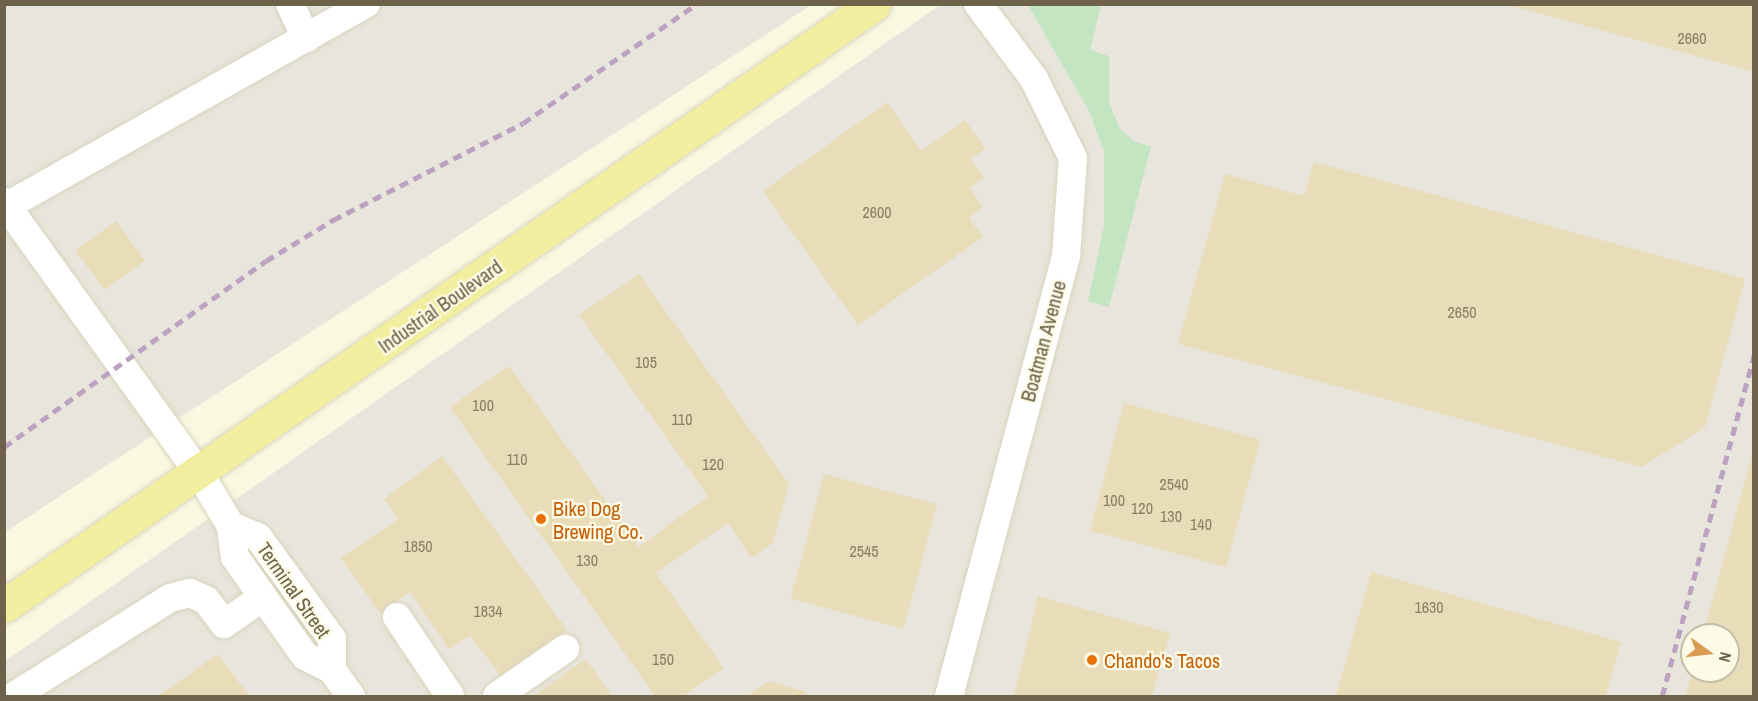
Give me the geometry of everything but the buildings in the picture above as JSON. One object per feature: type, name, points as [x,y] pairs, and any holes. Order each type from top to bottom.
[{"type":"main road","name":"Industrial Boulevard","points":[[4,606],[874,4]]},
{"type":"street","points":[[290,4],[306,39]]},
{"type":"street","points":[[6,204],[366,4]]},
{"type":"street","name":"Boatman Avenue","points":[[949,696],[1066,256],[1073,158],[1034,79],[978,4]]},
{"type":"street","name":"Terminal Street","points":[[6,204],[199,473],[231,526],[235,557],[263,597],[305,656],[332,670],[351,696]]},
{"type":"street","name":"Terminal Street","points":[[231,526],[258,537],[332,639],[332,670]]},
{"type":"street","points":[[14,696],[170,598],[190,593],[206,600],[224,624],[263,597]]},
{"type":"street","points":[[397,617],[450,696]]},
{"type":"street","points":[[497,696],[565,649]]},
{"type":"shaded area","points":[[5,5],[811,5],[5,532]]},
{"type":"shaded area","points":[[940,5],[1753,5],[1753,696],[5,696],[4,662]]},
{"type":"green space","points":[[1028,5],[1101,5],[1090,50],[1109,56],[1109,103],[1120,129],[1135,142],[1151,146],[1109,307],[1088,301],[1104,226],[1104,152],[1090,113]]},
{"type":"railway","points":[[4,447],[266,261],[333,220],[523,123],[697,4]]},
{"type":"railway","points":[[1662,696],[1754,355]]},
{"type":"place","name":"Bike Dog Brewing Co.","points":[[541,519]]},
{"type":"place","name":"Chando's Tacos","points":[[1092,660]]}]
